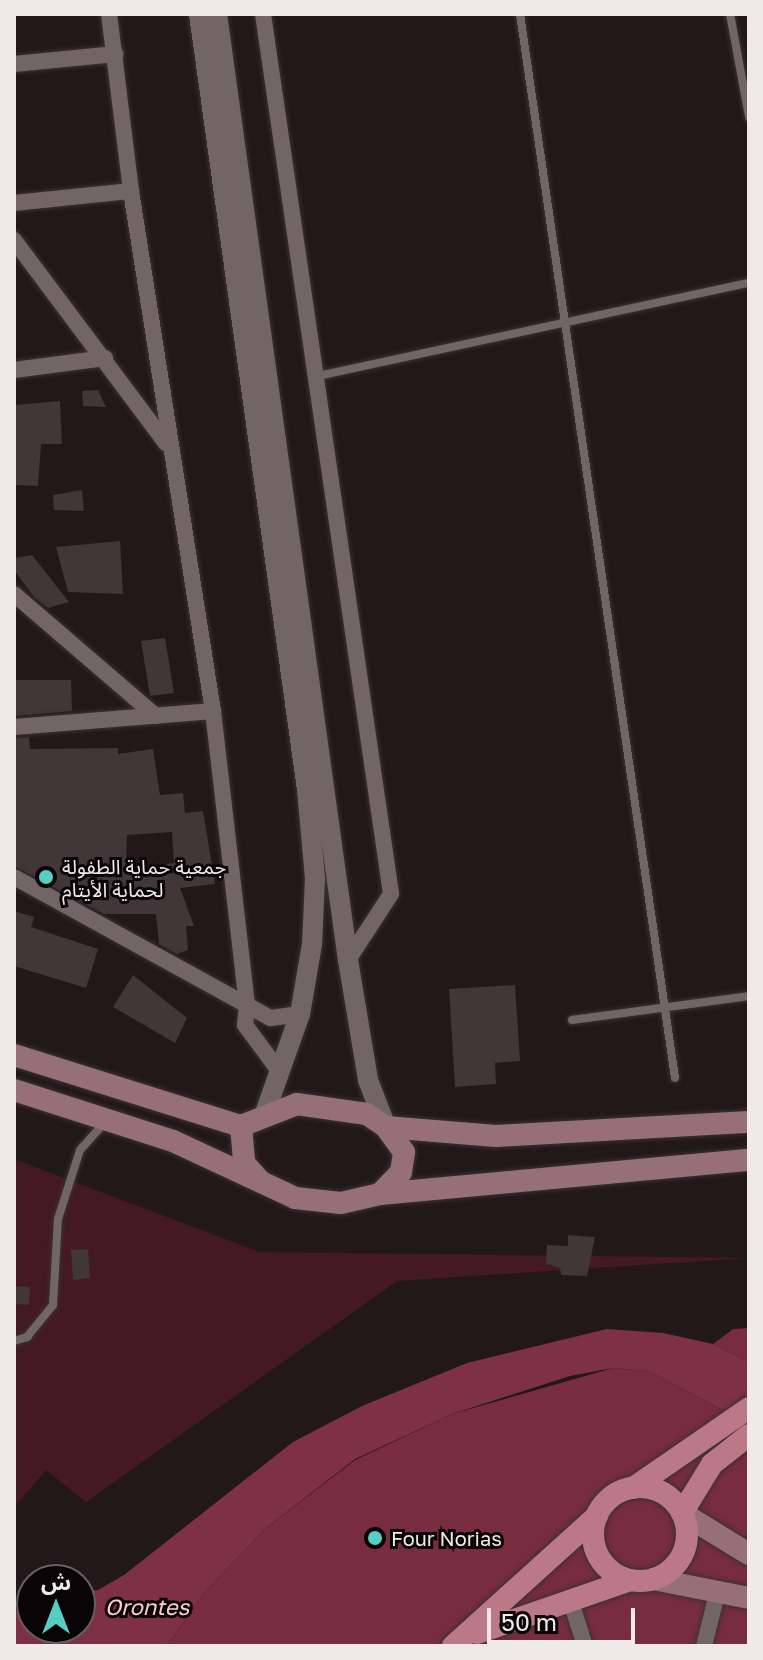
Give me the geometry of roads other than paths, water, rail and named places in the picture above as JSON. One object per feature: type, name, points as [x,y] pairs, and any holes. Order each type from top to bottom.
[{"type":"main road","points":[[14,1055],[241,1126],[265,1113],[297,1104],[332,1106],[367,1114],[386,1127],[404,1152],[401,1172],[380,1194]]},
{"type":"main road","points":[[14,1090],[173,1141],[295,1198],[341,1203],[380,1194],[749,1160]]},
{"type":"main road","points":[[386,1127],[496,1136],[749,1122]]},
{"type":"main road","points":[[241,1126],[244,1163],[261,1182]]},
{"type":"main road","points":[[653,1579],[680,1558],[687,1536],[682,1513],[704,1456],[749,1408]]},
{"type":"main road","points":[[459,1642],[597,1516],[611,1497],[749,1435]]},
{"type":"main road","points":[[633,1488],[666,1496],[682,1513],[745,1548]]},
{"type":"main road","points":[[597,1516],[593,1539],[601,1561],[630,1580]]},
{"type":"main road","points":[[459,1642],[570,1599],[630,1580],[653,1579],[749,1598]]},
{"type":"street","points":[[109,14],[131,191],[169,448],[213,711],[247,1006],[245,1025],[279,1071]]},
{"type":"street","points":[[199,14],[307,789],[315,879],[312,944],[300,1014],[265,1113]]},
{"type":"street","points":[[217,14],[348,960],[368,1080],[386,1127]]},
{"type":"street","points":[[263,14],[312,377],[391,894],[348,960]]},
{"type":"street","points":[[14,64],[116,54]]},
{"type":"street","points":[[14,203],[131,191]]},
{"type":"street","points":[[14,240],[105,358],[169,448]]},
{"type":"street","points":[[14,370],[105,358]]},
{"type":"street","points":[[14,594],[156,716]]},
{"type":"street","points":[[14,727],[213,711]]},
{"type":"street","points":[[14,877],[271,1018],[300,1014]]},
{"type":"street","points":[[704,1646],[718,1590]]},
{"type":"street","points":[[570,1599],[585,1646]]},
{"type":"lane","points":[[520,14],[568,321],[675,1078]]},
{"type":"lane","points":[[730,14],[749,117]]},
{"type":"lane","points":[[312,377],[749,283]]},
{"type":"lane","points":[[572,1020],[667,1010],[749,996]]},
{"type":"lane","points":[[14,1341],[27,1337],[53,1305],[58,1219],[80,1150],[108,1120]]},
{"type":"water","name":"Orontes","points":[[607,1329],[663,1333],[713,1344],[749,1362],[749,1424],[649,1371],[613,1368],[570,1376],[452,1414],[355,1459],[266,1528],[204,1593],[167,1646],[14,1646],[16,1612],[16,1644],[96,1644],[96,1590],[124,1575],[293,1442],[362,1406],[467,1363]]},
{"type":"place","name":"جمعية حماية الطفولة لحماية الأيتام","points":[[46,877]]},
{"type":"place","name":"Four Norias","points":[[375,1538]]}]
